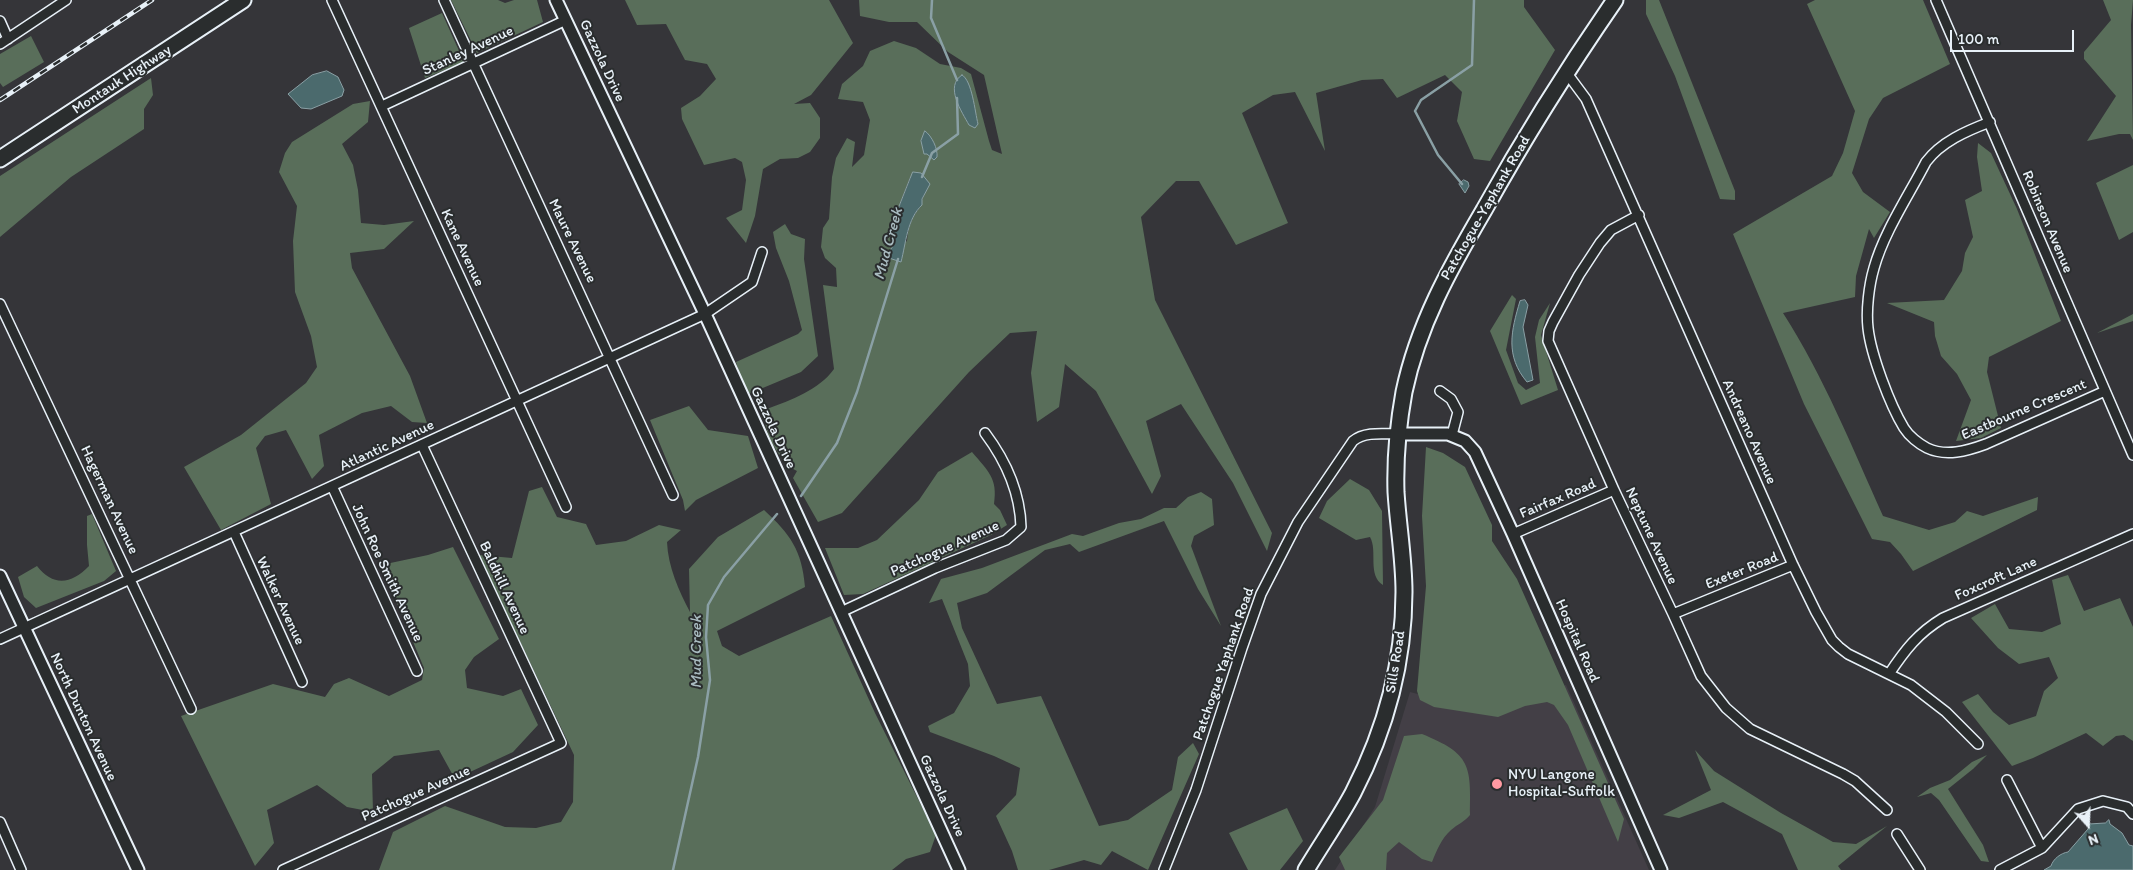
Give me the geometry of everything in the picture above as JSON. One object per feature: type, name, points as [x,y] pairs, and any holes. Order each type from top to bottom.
[{"type":"main road","name":"Montauk Highway","points":[[0,159],[243,0]]},
{"type":"main road","name":"Patchogue-Yaphank Road","points":[[1399,434],[1408,376],[1425,322],[1438,292],[1504,174],[1566,72],[1615,0]]},
{"type":"main road","name":"Sills Road","points":[[1306,870],[1353,793],[1372,750],[1391,694],[1399,652],[1404,608],[1396,492],[1399,434]]},
{"type":"street","points":[[0,44],[66,0]]},
{"type":"street","name":"Kane Avenue","points":[[332,0],[566,507]]},
{"type":"street","name":"Maure Avenue","points":[[444,0],[674,495]]},
{"type":"street","name":"Gazzola Drive","points":[[556,0],[705,314],[960,870]]},
{"type":"street","name":"Robinson Avenue","points":[[1936,0],[2133,455]]},
{"type":"street","name":"Stanley Avenue","points":[[382,106],[566,20]]},
{"type":"street","points":[[0,21],[8,39]]},
{"type":"street","name":"Andreano Avenue","points":[[1566,72],[1586,99],[1793,565],[1832,640],[1848,654],[1911,685],[1946,712],[1978,744]]},
{"type":"street","name":"Eastbourne Crescent","points":[[1990,122],[1966,132],[1932,154],[1888,232],[1874,268],[1868,326],[1870,342],[1882,379],[1904,428],[1926,447],[1950,453],[1970,450],[1986,444],[2105,391]]},
{"type":"street","name":"Neptune Avenue","points":[[1638,215],[1611,230],[1600,243],[1579,275],[1549,331],[1548,341],[1700,676],[1726,708],[1750,729],[1855,781],[1887,810]]},
{"type":"street","name":"Atlantic Avenue","points":[[0,639],[705,314],[752,282],[762,252]]},
{"type":"street","name":"Hagerman Avenue","points":[[0,304],[191,709]]},
{"type":"street","points":[[1399,434],[1442,433],[1452,435],[1459,416],[1458,412],[1451,399],[1440,391]]},
{"type":"street","name":"Patchogue Avenue","points":[[841,612],[935,568],[1006,540],[1021,527],[1021,509],[1010,475],[1002,457],[985,433]]},
{"type":"street","name":"Patchogue Yaphank Road","points":[[1164,870],[1196,790],[1242,648],[1262,594],[1298,522],[1353,441],[1369,434],[1399,434]]},
{"type":"street","name":"Hospital Road","points":[[1452,435],[1465,442],[1476,452],[1661,870]]},
{"type":"street","name":"Baldhill Avenue","points":[[422,445],[561,743]]},
{"type":"street","name":"John Roe Smith Avenue","points":[[332,486],[417,671]]},
{"type":"street","name":"Fairfax Road","points":[[1513,534],[1614,490]]},
{"type":"street","name":"Walker Avenue","points":[[234,532],[302,682]]},
{"type":"street","name":"Foxcroft Lane","points":[[1889,674],[1905,650],[1925,629],[1943,618],[2133,534]]},
{"type":"street","name":"Exeter Road","points":[[1673,614],[1793,565]]},
{"type":"street","name":"North Dunton Avenue","points":[[0,576],[138,870]]},
{"type":"street","name":"Patchogue Avenue","points":[[283,870],[561,743]]},
{"type":"street","points":[[2007,780],[2042,848]]},
{"type":"street","points":[[2000,870],[2042,848],[2078,809],[2103,801],[2127,807],[2133,814]]},
{"type":"street","points":[[0,822],[21,870]]},
{"type":"street","points":[[1897,834],[1920,870]]},
{"type":"shaded area","name":"NYU Langone Hospital-Suffolk","points":[[1566,685],[1649,870],[1335,870],[1375,807],[1410,692],[1488,712],[1496,712]]},
{"type":"green space","points":[[451,0],[498,0],[505,3],[514,0],[537,0],[543,22],[477,53]]},
{"type":"green space","points":[[625,0],[829,0],[853,43],[811,95],[794,104],[810,103],[820,118],[820,138],[810,152],[798,158],[780,159],[763,169],[755,216],[746,243],[726,218],[742,210],[746,180],[742,162],[735,158],[704,165],[682,119],[681,108],[700,96],[716,79],[707,64],[685,60],[666,24],[637,25]]},
{"type":"green space","points":[[859,0],[1524,0],[1524,7],[1555,50],[1490,161],[1474,159],[1457,121],[1462,92],[1445,75],[1397,98],[1383,79],[1362,80],[1316,93],[1325,151],[1295,92],[1273,95],[1242,113],[1288,223],[1236,245],[1199,181],[1176,181],[1141,217],[1155,300],[1272,533],[1267,551],[1233,483],[1181,404],[1146,421],[1161,476],[1152,494],[1096,391],[1065,364],[1059,407],[1037,422],[1031,373],[1037,331],[1010,333],[969,372],[842,513],[818,522],[793,478],[797,471],[786,462],[772,442],[766,427],[765,417],[767,409],[813,389],[834,369],[823,285],[837,287],[836,268],[825,258],[821,247],[823,228],[829,219],[832,177],[836,158],[847,138],[855,142],[852,167],[864,155],[870,120],[863,102],[838,99],[842,84],[863,66],[870,51],[894,41],[916,48],[940,64],[961,68],[971,74],[992,150],[1002,154],[984,75],[948,52],[917,22],[889,22],[860,16]],"holes":[[[910,178],[929,184],[922,200],[922,205],[911,222],[907,241],[888,254],[894,244],[893,222]]]},
{"type":"green space","points":[[1646,0],[1659,0],[1735,191],[1735,200],[1720,199],[1675,76],[1646,14]]},
{"type":"green space","points":[[1815,0],[1923,0],[1950,64],[1883,98],[1869,119],[1852,173],[1863,192],[1890,212],[1874,238],[1869,229],[1856,276],[1855,297],[1783,313],[1812,362],[1849,438],[1883,516],[1929,530],[1955,522],[1967,511],[1983,516],[2038,497],[2037,510],[1913,571],[1890,542],[1872,539],[1804,404],[1733,234],[1832,176],[1843,153],[1855,111],[1807,4]]},
{"type":"green space","points":[[2103,0],[2133,0],[2131,25],[2133,140],[2130,134],[2119,134],[2087,141],[2116,96],[2084,59],[2084,52],[2111,20]]},
{"type":"green space","points":[[442,13],[464,62],[425,78],[409,28]]},
{"type":"green space","points":[[31,36],[44,62],[3,87],[0,83],[0,54]]},
{"type":"green space","points":[[151,78],[153,95],[144,109],[144,129],[71,177],[0,237],[0,176]]},
{"type":"green space","points":[[370,101],[368,122],[342,144],[353,165],[358,190],[361,223],[384,225],[414,221],[384,249],[350,253],[352,268],[410,376],[427,423],[412,422],[391,406],[362,413],[319,435],[324,466],[312,479],[286,430],[265,436],[256,448],[271,504],[221,530],[184,467],[241,435],[306,383],[317,367],[311,336],[295,292],[293,241],[297,206],[279,172],[285,153],[292,142],[353,104]]},
{"type":"green space","points":[[1978,143],[1991,153],[2017,209],[2061,321],[1989,357],[1987,372],[2001,428],[1981,438],[1956,441],[1971,400],[1957,374],[1941,356],[1935,336],[1934,322],[1887,303],[1944,300],[1962,271],[1965,253],[1973,237],[1965,200],[1982,191],[1977,157]]},
{"type":"green space","points":[[2133,165],[2133,232],[2119,240],[2096,183]]},
{"type":"green space","points":[[785,224],[791,234],[805,239],[804,259],[818,356],[801,372],[746,395],[736,362],[798,334],[802,330],[789,281],[776,248],[773,232]]},
{"type":"green space","points":[[1512,295],[1516,299],[1506,350],[1518,383],[1526,390],[1540,383],[1535,337],[1539,320],[1550,303],[1541,335],[1558,390],[1521,405],[1490,331]]},
{"type":"green space","points":[[2133,314],[2133,321],[2097,333]]},
{"type":"green space","points":[[689,406],[708,430],[748,436],[758,468],[696,500],[685,511],[683,500],[650,420]]},
{"type":"green space","points":[[1426,447],[1443,453],[1465,467],[1492,525],[1492,541],[1517,579],[1624,819],[1618,842],[1568,725],[1554,705],[1547,702],[1525,706],[1498,717],[1434,707],[1420,700],[1417,691],[1426,586],[1422,516]]},
{"type":"green space","points":[[972,452],[983,464],[993,481],[994,504],[1000,510],[1007,525],[991,535],[863,594],[844,595],[825,548],[858,548],[877,540],[919,500],[938,472]]},
{"type":"green space","points":[[1350,479],[1369,490],[1382,511],[1383,585],[1375,575],[1370,537],[1356,540],[1319,518],[1327,501]]},
{"type":"green space","points":[[542,487],[557,517],[586,524],[596,545],[626,541],[659,525],[681,530],[667,542],[669,561],[690,612],[689,569],[718,537],[764,510],[788,535],[798,553],[805,587],[717,631],[722,646],[739,656],[831,616],[875,713],[936,835],[930,852],[906,859],[892,870],[379,870],[393,832],[445,806],[505,827],[536,828],[561,822],[573,802],[574,755],[479,555],[512,558],[529,491]]},
{"type":"green space","points":[[1201,492],[1212,499],[1214,525],[1194,536],[1191,546],[1221,626],[1198,589],[1164,521],[1079,552],[1070,544],[1045,550],[987,593],[957,603],[962,628],[997,704],[1041,696],[1099,826],[1128,820],[1172,790],[1178,757],[1193,743],[1199,754],[1148,870],[1112,851],[1101,865],[1084,860],[1049,870],[1018,870],[1012,851],[996,816],[1016,795],[1020,768],[930,732],[928,726],[954,713],[970,686],[968,664],[942,599],[929,603],[941,579],[982,568],[1072,534],[1083,536],[1119,523],[1141,519],[1164,508],[1176,508],[1188,497]]},
{"type":"green space","points":[[92,514],[116,571],[104,581],[36,608],[24,597],[18,577],[37,566],[49,577],[63,581],[76,577],[83,572],[89,566],[87,516]]},
{"type":"green space","points":[[453,547],[499,639],[474,657],[465,670],[467,688],[503,696],[521,689],[538,725],[513,752],[455,779],[439,750],[394,756],[372,774],[373,812],[347,807],[317,785],[267,810],[274,843],[255,866],[181,716],[273,684],[325,697],[334,684],[349,678],[389,696],[422,680],[424,668],[381,565],[428,555]]},
{"type":"green space","points":[[2068,575],[2084,611],[2120,598],[2133,627],[2133,741],[2124,735],[2116,736],[2103,746],[2086,733],[2012,766],[1962,702],[1978,694],[1993,712],[2009,725],[2036,716],[2044,691],[2058,678],[2049,657],[2019,664],[1998,648],[1971,618],[1995,604],[2009,629],[2042,632],[2061,624],[2052,580]]},
{"type":"green space","points":[[1422,734],[1450,748],[1465,763],[1470,784],[1470,815],[1445,837],[1432,862],[1422,859],[1399,842],[1387,853],[1386,870],[1345,870],[1339,857],[1383,800],[1404,736]]},
{"type":"green space","points":[[1695,750],[1714,771],[1781,813],[1833,842],[1856,844],[1887,826],[1838,866],[1841,870],[1798,870],[1782,834],[1723,802],[1679,818],[1663,815],[1711,790]]},
{"type":"green space","points":[[1987,755],[1948,789],[1983,845],[1989,862],[1981,861],[1939,800],[1931,793],[1917,797],[1930,788],[1950,780],[1972,762]]},
{"type":"green space","points":[[1287,808],[1303,841],[1280,870],[1248,870],[1229,833]]},
{"type":"water","points":[[327,71],[338,77],[344,90],[342,96],[311,109],[301,108],[288,94],[312,75]]},
{"type":"water","points":[[962,75],[968,83],[973,97],[978,124],[975,128],[969,125],[954,92],[957,80]]},
{"type":"water","points":[[925,131],[932,139],[935,147],[937,157],[934,160],[927,154],[924,154],[921,141]]},
{"type":"water","points":[[913,172],[921,173],[930,184],[922,199],[922,205],[910,224],[901,262],[889,258],[888,254],[894,244],[893,222]]},
{"type":"water","points":[[1464,180],[1468,182],[1469,186],[1465,193],[1459,184]]},
{"type":"water","points":[[1525,300],[1528,305],[1523,327],[1533,380],[1527,382],[1515,363],[1512,343],[1512,333],[1520,301]]},
{"type":"water","points":[[2109,820],[2110,824],[2122,833],[2129,845],[2133,846],[2133,870],[2044,870],[2051,866],[2058,857],[2068,852],[2088,829],[2089,824],[2105,823]]},
{"type":"waterway","name":"Mud Creek","points":[[932,0],[931,18],[957,80]]},
{"type":"waterway","points":[[1462,184],[1438,155],[1415,111],[1421,100],[1472,65],[1474,0]]},
{"type":"waterway","name":"Mud Creek","points":[[922,177],[932,153],[958,134],[957,98]]},
{"type":"waterway","name":"Mud Creek","points":[[801,496],[837,443],[857,392],[898,259]]},
{"type":"waterway","name":"Mud Creek","points":[[673,870],[698,757],[710,680],[706,637],[708,605],[724,577],[777,514]]},
{"type":"railway","points":[[0,100],[152,0]]},
{"type":"place","name":"NYU Langone Hospital-Suffolk","points":[[1497,784]]}]
